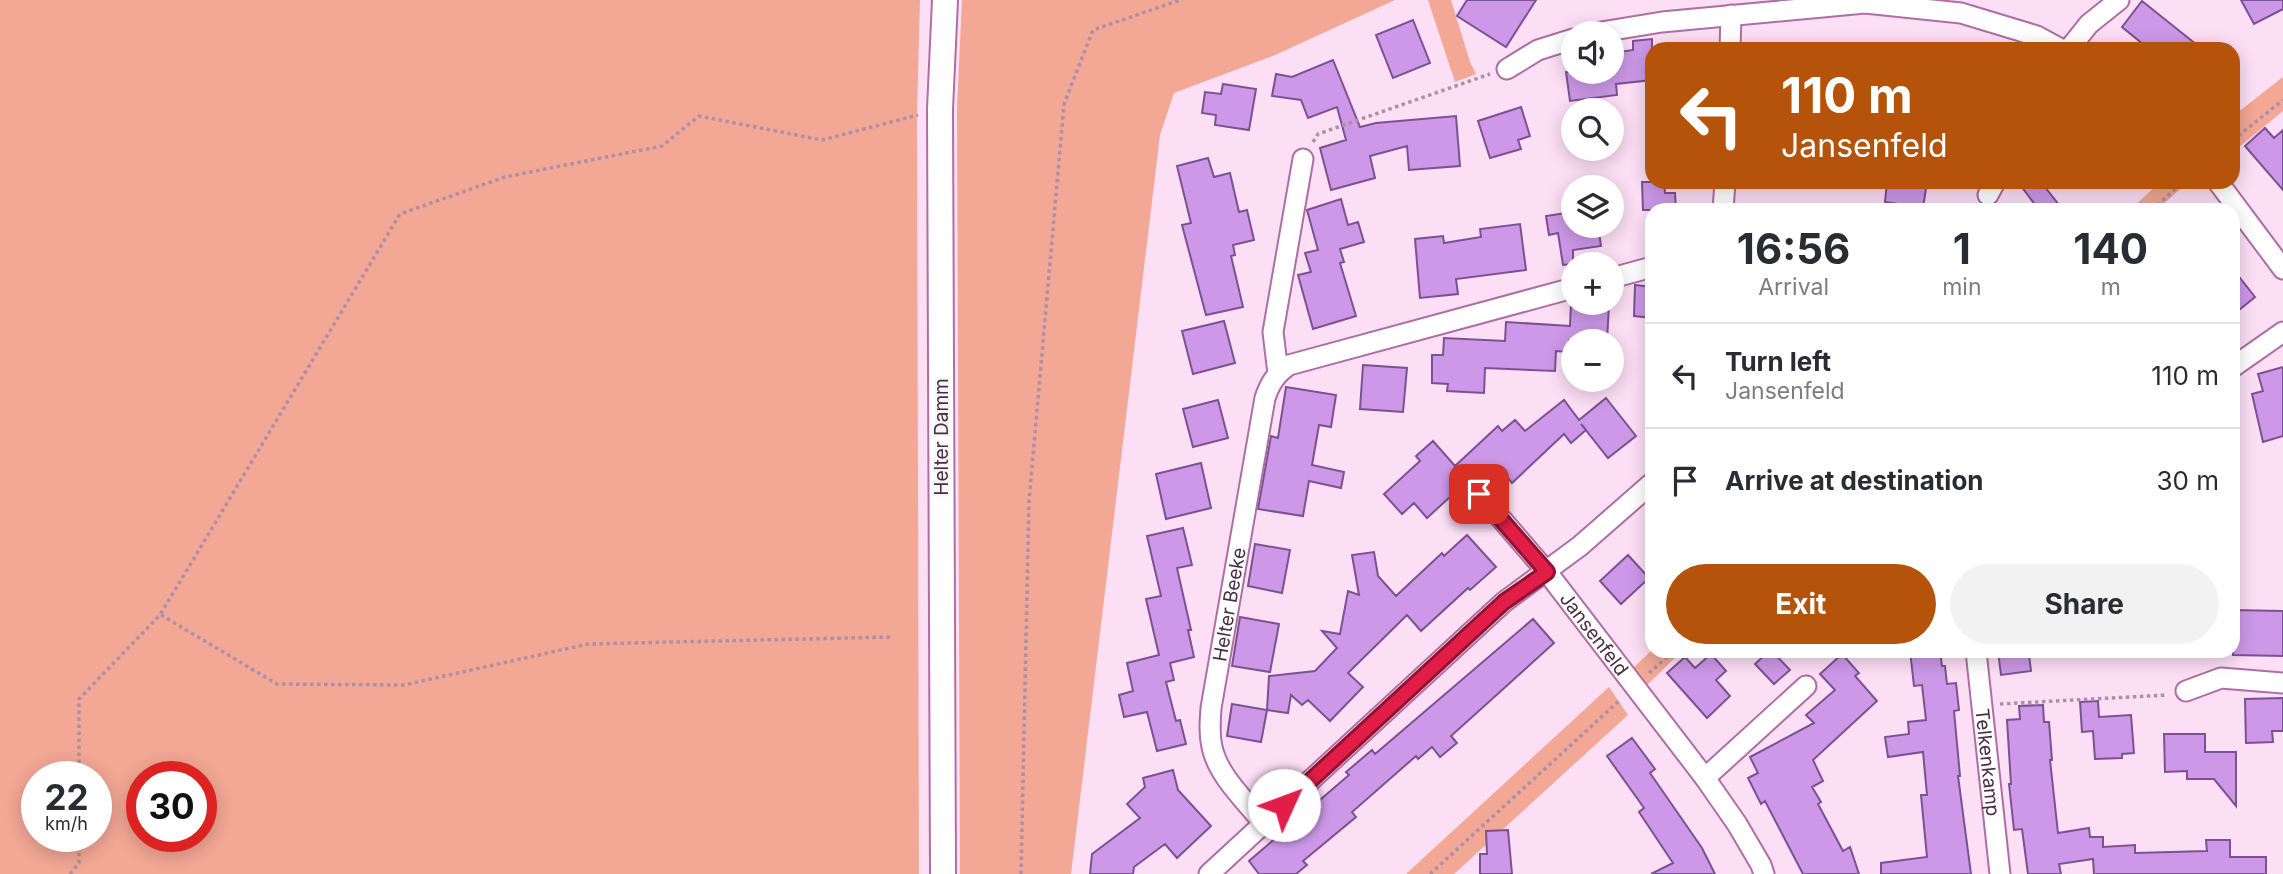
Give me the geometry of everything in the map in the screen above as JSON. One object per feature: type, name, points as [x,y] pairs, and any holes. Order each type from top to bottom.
[{"type":"street","name":"Helter Damm","points":[[943,874],[940,109],[945,0]]},
{"type":"street","points":[[2075,42],[2089,24],[2119,0]]},
{"type":"street","points":[[1624,28],[1865,3],[1961,13],[2037,36],[2048,42]]},
{"type":"street","points":[[1730,42],[1731,15]]},
{"type":"street","points":[[1507,68],[1538,50],[1561,43]]},
{"type":"street","points":[[1303,159],[1273,332],[1278,373],[1297,362],[1561,291]]},
{"type":"street","points":[[2240,211],[2283,269]]},
{"type":"street","points":[[1624,275],[1645,269]]},
{"type":"street","points":[[2240,362],[2283,332]]},
{"type":"street","name":"Helter Beeke","points":[[1264,824],[1216,760],[1211,744],[1210,718],[1265,398],[1270,383],[1278,373]]},
{"type":"street","points":[[1209,874],[1504,602],[1580,546],[1645,489]]},
{"type":"street","name":"Jansenfeld","points":[[1479,494],[1547,572],[1704,778],[1737,824],[1761,865],[1763,874]]},
{"type":"street","name":"Telkenkamp","points":[[1977,658],[2000,874]]},
{"type":"street","points":[[2186,691],[2221,678],[2283,683]]},
{"type":"street","points":[[1704,778],[1807,686]]},
{"type":"path","points":[[1021,874],[1029,501],[1064,104],[1093,30],[1180,0]]},
{"type":"path","points":[[1303,159],[1318,134],[1507,68]]},
{"type":"path","points":[[2240,134],[2283,100]]},
{"type":"path","points":[[79,761],[79,699],[160,615],[400,214],[505,177],[662,146],[699,116],[822,140],[940,109]]},
{"type":"path","points":[[2160,203],[2175,189]]},
{"type":"path","points":[[160,615],[277,684],[404,685],[588,644],[892,637]]},
{"type":"path","points":[[1430,874],[1666,658]]},
{"type":"path","points":[[1982,705],[2161,696],[2186,691]]},
{"type":"path","points":[[70,874],[79,863],[79,852]]},
{"type":"shaded area","points":[[0,0],[920,0],[917,113],[919,874],[0,874]]},
{"type":"shaded area","points":[[962,0],[1395,0],[1273,56],[1174,93],[1160,135],[1071,874],[960,874],[957,108]]},
{"type":"shaded area","points":[[1428,0],[1451,0],[1476,74],[1455,82]]},
{"type":"shaded area","points":[[2283,77],[2283,111],[2240,146],[2240,111]]},
{"type":"shaded area","points":[[2152,189],[2180,189],[2165,203],[2138,203]]},
{"type":"shaded area","points":[[1645,657],[1675,658],[1645,687],[1631,670]]},
{"type":"shaded area","points":[[1609,687],[1628,715],[1454,874],[1406,874]]},
{"type":"building","points":[[1467,0],[1536,0],[1506,47],[1457,16]]},
{"type":"building","points":[[2241,0],[2283,0],[2283,9],[2254,24]]},
{"type":"building","points":[[2142,1],[2193,42],[2140,42],[2122,27]]},
{"type":"building","points":[[1413,20],[1430,63],[1393,78],[1376,35]]},
{"type":"building","points":[[1652,39],[1652,42],[1645,42],[1645,81],[1624,83],[1624,51],[1633,50],[1633,41]]},
{"type":"building","points":[[1333,60],[1360,127],[1376,123],[1456,116],[1460,166],[1409,170],[1407,146],[1370,156],[1375,178],[1331,190],[1320,148],[1346,140],[1337,107],[1308,118],[1301,100],[1272,96],[1276,74],[1292,77]]},
{"type":"building","points":[[1223,84],[1256,89],[1249,130],[1215,125],[1216,115],[1202,113],[1205,92],[1221,94]]},
{"type":"building","points":[[1568,84],[1616,84],[1617,95],[1570,98]]},
{"type":"building","points":[[1521,107],[1530,136],[1518,140],[1521,149],[1490,158],[1478,121]]},
{"type":"building","points":[[2265,128],[2274,138],[2283,130],[2283,190],[2245,146]]},
{"type":"building","points":[[1208,158],[1214,177],[1230,173],[1239,212],[1247,210],[1254,240],[1233,245],[1235,255],[1231,256],[1243,307],[1206,315],[1182,225],[1191,223],[1177,166]]},
{"type":"building","points":[[1642,182],[1645,182],[1645,189],[1665,189],[1665,193],[1675,193],[1676,203],[1645,203],[1643,210]]},
{"type":"building","points":[[1886,189],[1926,189],[1924,203],[1885,202]]},
{"type":"building","points":[[2023,189],[2046,189],[2058,203],[2034,203]]},
{"type":"building","points":[[1341,199],[1348,225],[1358,222],[1364,242],[1340,249],[1344,262],[1340,263],[1356,316],[1313,329],[1298,275],[1311,272],[1305,253],[1318,250],[1307,210]]},
{"type":"building","points":[[1561,214],[1561,238],[1600,238],[1601,246],[1561,252],[1558,233],[1549,235],[1546,216]]},
{"type":"building","points":[[1520,224],[1526,270],[1456,279],[1458,294],[1420,298],[1415,239],[1443,236],[1444,243],[1481,237],[1480,229]]},
{"type":"building","points":[[2240,278],[2255,297],[2240,309]]},
{"type":"building","points":[[1635,285],[1645,286],[1645,317],[1634,316]]},
{"type":"building","points":[[1570,315],[1608,315],[1608,329],[1561,329],[1561,351],[1556,351],[1555,371],[1485,368],[1484,393],[1447,391],[1448,384],[1432,383],[1432,355],[1443,355],[1444,338],[1505,341],[1506,322],[1570,326]]},
{"type":"building","points":[[1224,321],[1235,363],[1193,374],[1182,331]]},
{"type":"building","points":[[1363,365],[1407,368],[1403,412],[1360,409]]},
{"type":"building","points":[[2283,367],[2283,436],[2263,442],[2252,394],[2263,391],[2258,374]]},
{"type":"building","points":[[1286,387],[1336,395],[1331,427],[1319,425],[1312,465],[1344,472],[1341,488],[1309,481],[1303,516],[1258,509],[1271,436],[1278,438]]},
{"type":"building","points":[[1606,398],[1636,436],[1608,458],[1586,430],[1571,443],[1564,434],[1512,483],[1501,470],[1486,483],[1474,475],[1427,518],[1414,503],[1402,514],[1384,494],[1420,461],[1416,456],[1433,441],[1455,466],[1498,426],[1502,431],[1515,420],[1525,431],[1564,400],[1579,420]]},
{"type":"building","points":[[1218,400],[1228,438],[1193,447],[1183,409]]},
{"type":"building","points":[[1201,463],[1211,508],[1166,519],[1156,474]]},
{"type":"building","points":[[1183,528],[1192,565],[1177,568],[1191,630],[1188,630],[1194,657],[1170,663],[1174,680],[1166,682],[1176,721],[1180,720],[1186,744],[1157,751],[1147,712],[1124,717],[1119,695],[1133,691],[1127,663],[1159,655],[1146,599],[1161,596],[1147,536]]},
{"type":"building","points":[[1467,535],[1496,567],[1470,590],[1468,588],[1421,631],[1407,615],[1348,673],[1363,687],[1330,721],[1308,700],[1302,705],[1291,695],[1288,713],[1267,710],[1269,676],[1315,671],[1337,648],[1322,631],[1340,634],[1348,591],[1359,595],[1352,555],[1374,552],[1378,576],[1396,596],[1442,553],[1444,556]]},
{"type":"building","points":[[1255,544],[1290,550],[1282,593],[1248,586]]},
{"type":"building","points":[[1628,555],[1645,574],[1645,582],[1621,604],[1600,581]]},
{"type":"building","points":[[2240,610],[2283,611],[2283,656],[2240,655]]},
{"type":"building","points":[[1240,617],[1279,624],[1270,672],[1232,666]]},
{"type":"building","points":[[1533,619],[1554,643],[1451,736],[1457,743],[1440,757],[1432,747],[1418,759],[1416,756],[1352,812],[1356,817],[1303,861],[1307,865],[1296,874],[1259,874],[1249,861],[1349,775],[1346,772],[1372,750],[1375,754]]},
{"type":"building","points":[[1684,658],[1695,668],[1706,658],[1715,658],[1726,671],[1716,680],[1730,696],[1707,718],[1667,673]]},
{"type":"building","points":[[1761,658],[1779,658],[1790,670],[1774,684],[1755,664]]},
{"type":"building","points":[[1838,658],[1846,658],[1859,673],[1855,676],[1877,701],[1813,760],[1823,781],[1812,787],[1821,802],[1818,804],[1843,851],[1850,847],[1859,874],[1803,874],[1765,801],[1761,804],[1748,778],[1758,773],[1750,757],[1814,723],[1806,715],[1835,690],[1820,674]]},
{"type":"building","points":[[1911,658],[1941,658],[1942,666],[1945,666],[1947,684],[1956,683],[1959,710],[1954,711],[1958,776],[1971,874],[1881,874],[1881,863],[1927,857],[1921,795],[1927,795],[1923,752],[1888,757],[1885,737],[1909,734],[1908,722],[1926,720],[1922,685],[1914,686]]},
{"type":"building","points":[[1999,658],[2029,658],[2031,671],[2001,675]]},
{"type":"building","points":[[2283,698],[2283,731],[2272,731],[2273,742],[2246,743],[2245,699]]},
{"type":"building","points":[[2098,701],[2099,717],[2131,715],[2134,753],[2122,754],[2122,758],[2095,759],[2093,731],[2082,732],[2080,702]]},
{"type":"building","points":[[1232,704],[1267,710],[1261,742],[1227,736]]},
{"type":"building","points":[[2043,705],[2044,722],[2049,722],[2058,833],[2089,828],[2090,837],[2103,837],[2103,847],[2135,845],[2135,853],[2207,851],[2206,840],[2230,840],[2230,857],[2266,857],[2266,874],[2094,874],[2093,859],[2059,864],[2061,874],[2028,874],[2022,829],[2014,830],[2007,720],[2020,719],[2019,706]]},
{"type":"building","points":[[2164,734],[2205,734],[2205,752],[2236,752],[2236,806],[2214,779],[2187,779],[2187,771],[2165,772]]},
{"type":"building","points":[[1632,738],[1655,769],[1650,773],[1702,848],[1715,874],[1651,874],[1673,863],[1639,812],[1644,808],[1607,756]]},
{"type":"building","points":[[1173,770],[1178,790],[1211,826],[1177,858],[1165,844],[1134,867],[1133,874],[1090,874],[1092,854],[1140,818],[1127,804],[1145,787],[1143,778]]},
{"type":"building","points":[[1508,830],[1512,874],[1480,874],[1480,854],[1487,854],[1486,831]]},
{"type":"route","points":[[1284,805],[1504,602],[1547,572],[1479,494]]}]
